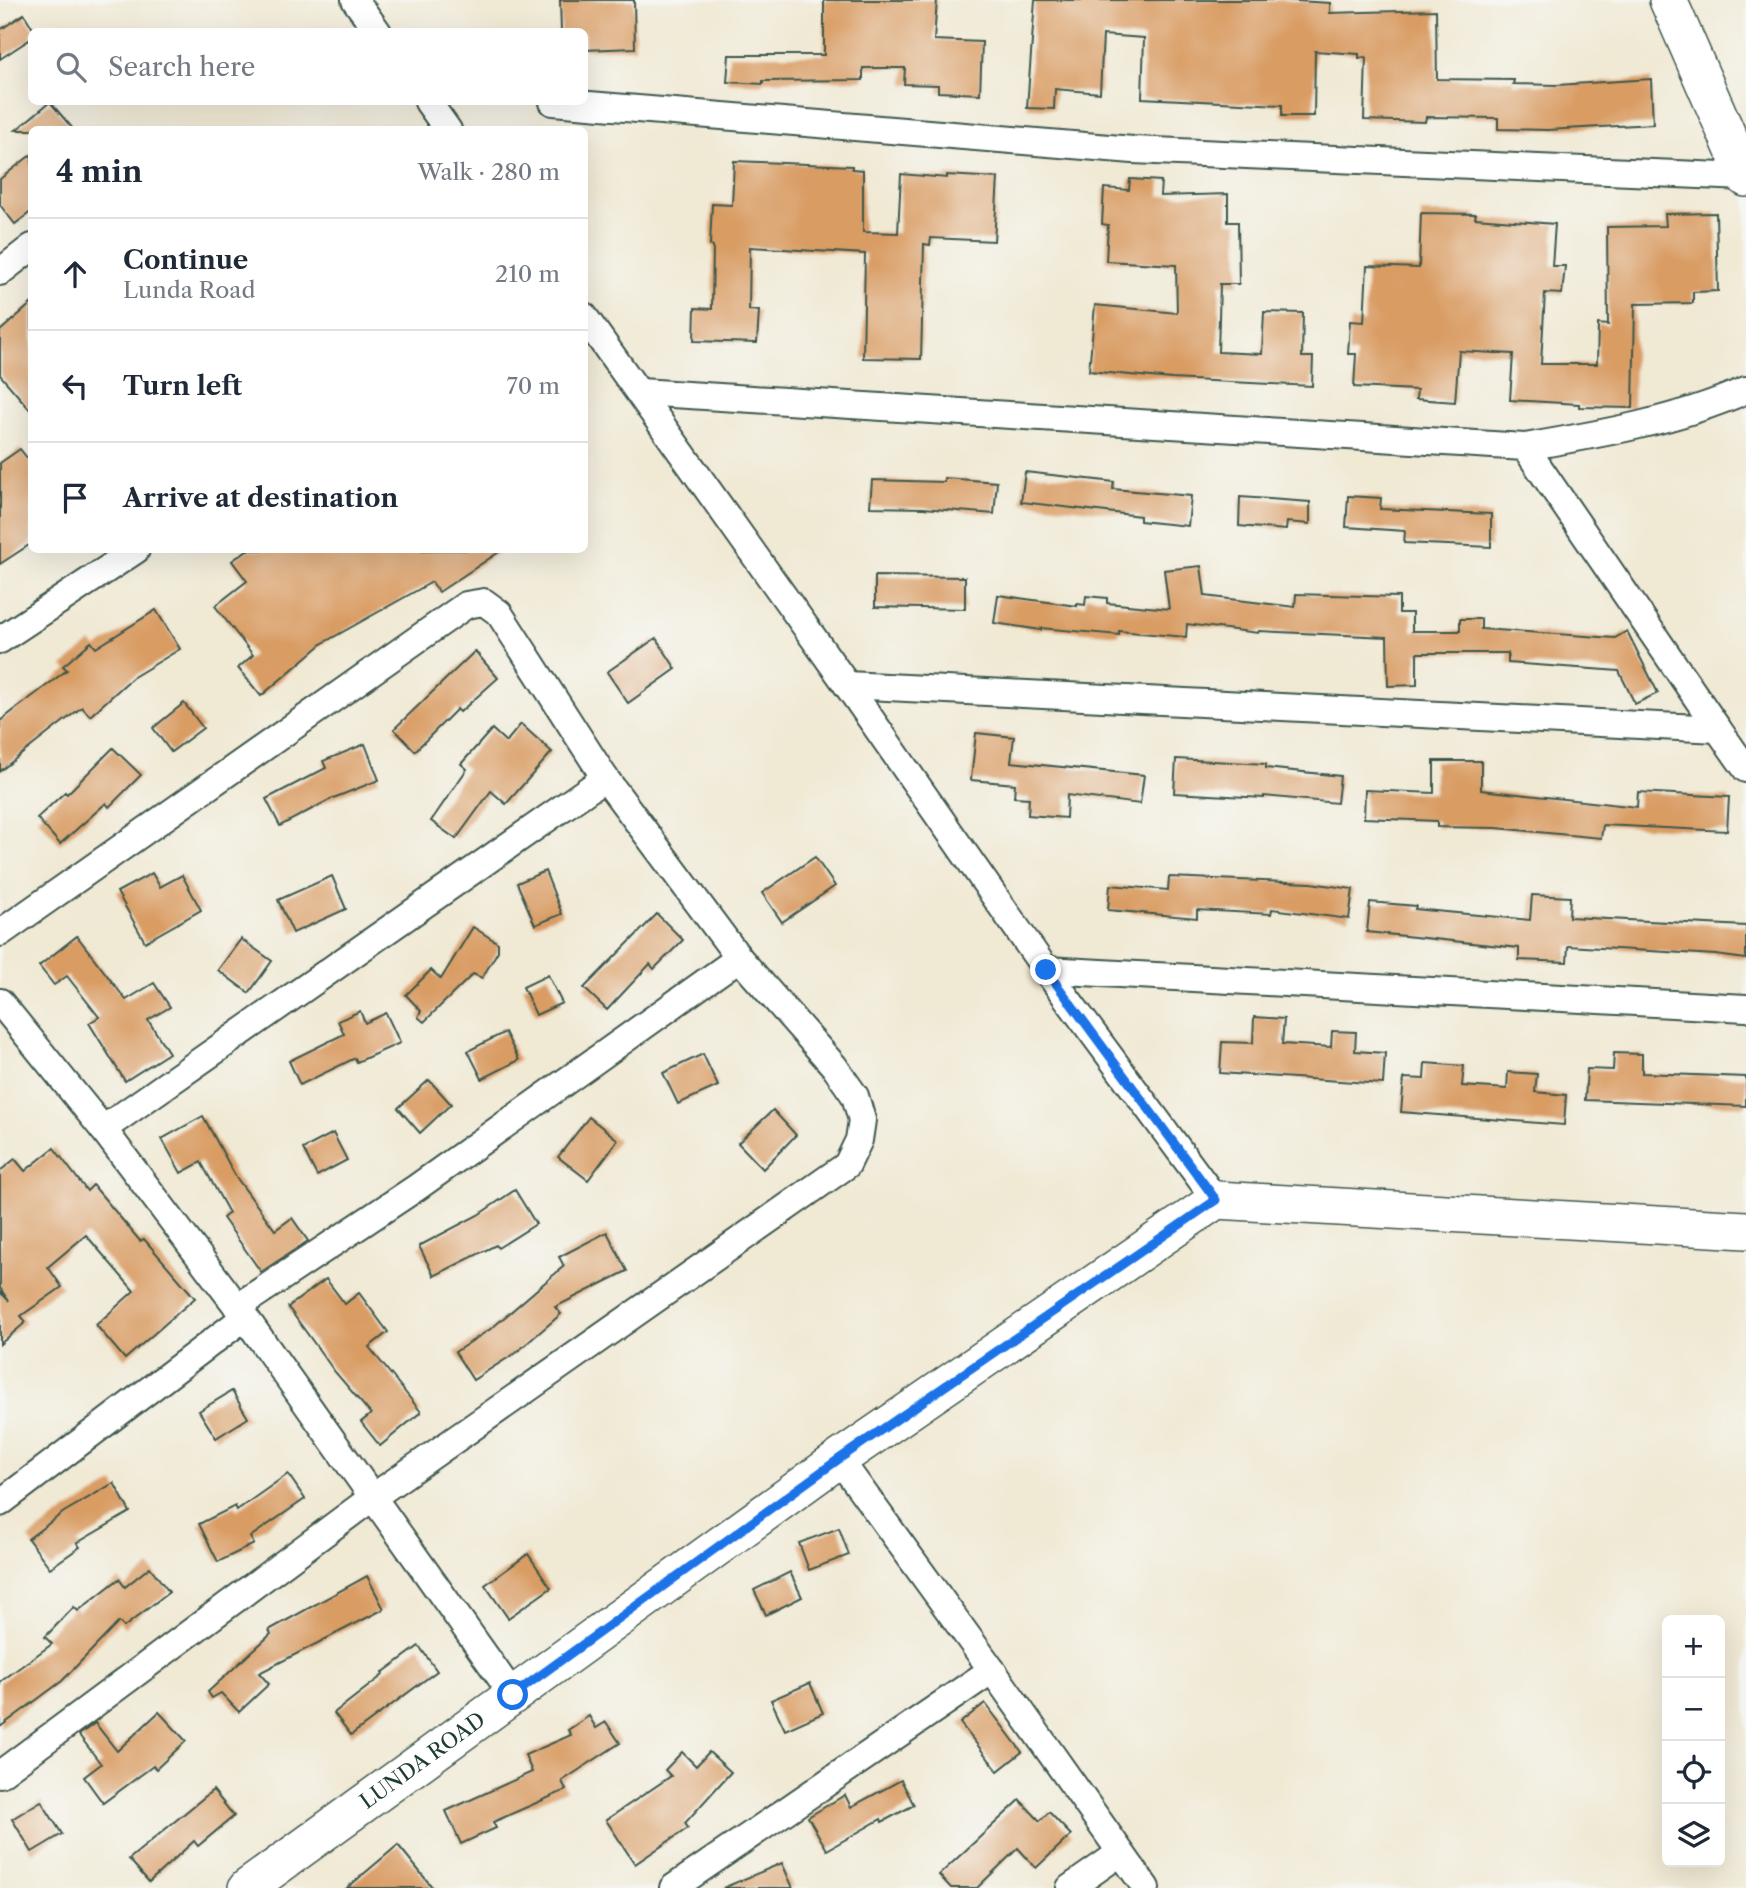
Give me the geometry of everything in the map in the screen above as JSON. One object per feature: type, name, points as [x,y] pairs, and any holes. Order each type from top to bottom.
[{"type":"street","points":[[355,0],[374,28]]},
{"type":"street","points":[[588,105],[1133,150],[1746,177],[1668,0]]},
{"type":"street","points":[[430,105],[445,126]]},
{"type":"street","points":[[0,272],[28,250]]},
{"type":"street","points":[[588,321],[1046,970],[1216,1200],[1746,1230]]},
{"type":"street","points":[[640,392],[1525,447],[1655,422],[1746,390]]},
{"type":"street","points":[[1525,447],[1746,769]]},
{"type":"street","points":[[0,640],[131,553]]},
{"type":"street","points":[[0,933],[466,605],[484,602],[499,612],[605,778],[739,958],[834,1066],[855,1096],[862,1120],[859,1140],[847,1165],[373,1497],[0,1774]]},
{"type":"street","points":[[847,685],[1718,729]]},
{"type":"street","points":[[103,1129],[605,778]]},
{"type":"street","points":[[0,1503],[241,1312],[739,958]]},
{"type":"street","points":[[1046,970],[1746,1008]]},
{"type":"street","points":[[0,1003],[103,1129],[241,1312],[513,1695]]},
{"type":"street","name":"LUNDA ROAD","points":[[247,1888],[839,1459],[1216,1200]]},
{"type":"street","points":[[839,1459],[1146,1888]]},
{"type":"street","points":[[673,1888],[992,1670]]},
{"type":"street","points":[[1070,1888],[1120,1853]]},
{"type":"building","points":[[560,0],[634,0],[635,48],[588,50],[588,28],[561,28]]},
{"type":"building","points":[[824,0],[937,0],[934,40],[982,42],[980,94],[938,92],[938,85],[904,84],[905,68],[863,68],[863,80],[763,81],[763,84],[727,82],[729,55],[824,55]]},
{"type":"building","points":[[1035,0],[1280,0],[1330,3],[1330,13],[1436,10],[1437,79],[1514,80],[1513,84],[1557,85],[1651,79],[1653,124],[1547,130],[1498,129],[1498,118],[1426,117],[1425,122],[1364,120],[1366,57],[1359,58],[1359,54],[1315,51],[1314,116],[1282,116],[1282,105],[1142,98],[1144,38],[1103,35],[1100,93],[1055,89],[1054,109],[1027,108]]},
{"type":"building","points":[[24,14],[33,28],[28,28],[28,41],[0,59],[0,30]]},
{"type":"building","points":[[46,105],[53,105],[71,126],[28,126],[28,130],[16,130]]},
{"type":"building","points":[[28,157],[28,214],[15,224],[0,205],[0,179]]},
{"type":"building","points":[[734,161],[852,166],[852,169],[863,170],[863,232],[898,233],[901,174],[947,178],[947,175],[998,178],[994,241],[931,238],[930,245],[924,244],[921,359],[863,358],[865,254],[750,247],[749,310],[759,311],[757,343],[694,341],[695,308],[712,309],[712,204],[732,205]]},
{"type":"building","points":[[1130,179],[1161,181],[1160,196],[1228,194],[1228,222],[1238,222],[1239,284],[1220,284],[1218,352],[1262,354],[1264,312],[1303,313],[1302,357],[1313,357],[1312,386],[1172,379],[1089,371],[1095,305],[1177,313],[1176,265],[1106,261],[1108,225],[1102,224],[1104,188],[1129,190]]},
{"type":"building","points":[[1421,213],[1476,214],[1475,218],[1555,224],[1552,266],[1565,266],[1562,294],[1545,293],[1541,364],[1597,364],[1598,324],[1608,325],[1607,227],[1666,226],[1665,214],[1716,213],[1718,291],[1693,292],[1693,303],[1635,304],[1633,408],[1579,407],[1579,404],[1510,400],[1513,354],[1459,351],[1455,402],[1416,399],[1417,390],[1354,387],[1356,354],[1348,354],[1350,321],[1364,322],[1367,266],[1419,268]]},
{"type":"building","points":[[28,306],[28,407],[0,375],[0,331]]},
{"type":"building","points":[[20,449],[28,459],[28,546],[0,564],[0,463]]},
{"type":"building","points":[[1025,472],[1114,482],[1113,489],[1191,496],[1188,526],[1140,521],[1140,516],[1021,502]]},
{"type":"building","points":[[944,478],[997,482],[994,514],[870,507],[872,480],[944,482]]},
{"type":"building","points":[[1348,496],[1381,498],[1380,509],[1491,514],[1491,547],[1404,543],[1405,531],[1346,527]]},
{"type":"building","points":[[1240,497],[1310,502],[1310,524],[1287,522],[1286,530],[1239,526]]},
{"type":"building","points":[[243,553],[498,553],[439,592],[432,582],[323,643],[261,696],[238,668],[253,655],[215,606],[247,581],[232,561]]},
{"type":"building","points":[[1201,566],[1205,596],[1295,607],[1296,594],[1399,597],[1399,613],[1412,613],[1412,631],[1460,631],[1460,619],[1481,619],[1481,629],[1615,638],[1627,631],[1658,693],[1635,704],[1619,671],[1508,663],[1508,653],[1417,653],[1417,685],[1388,686],[1387,637],[1258,633],[1187,624],[1186,637],[1119,631],[1119,635],[1041,630],[994,623],[998,595],[1077,606],[1085,605],[1086,596],[1107,598],[1107,603],[1169,609],[1164,570]]},
{"type":"building","points":[[875,576],[965,577],[965,609],[875,607]]},
{"type":"building","points":[[156,610],[180,649],[132,678],[90,716],[82,707],[0,771],[0,721],[67,670],[63,666],[91,642],[96,648]]},
{"type":"building","points":[[656,638],[676,669],[628,703],[607,672]]},
{"type":"building","points":[[475,651],[498,678],[460,712],[457,709],[415,751],[394,729]]},
{"type":"building","points":[[184,703],[203,728],[171,752],[153,728]]},
{"type":"building","points":[[521,724],[552,752],[506,804],[491,791],[456,839],[431,821],[467,769],[461,764],[492,729],[506,742]]},
{"type":"building","points":[[976,733],[1014,737],[1011,762],[1144,775],[1140,804],[1067,795],[1066,818],[1028,815],[1029,798],[1014,797],[1015,784],[971,780]]},
{"type":"building","points":[[365,744],[379,780],[331,799],[280,826],[266,799],[326,768],[323,761]]},
{"type":"building","points":[[113,748],[141,775],[109,807],[106,803],[60,844],[37,818],[65,792],[67,794]]},
{"type":"building","points":[[1176,759],[1266,764],[1266,768],[1340,776],[1337,803],[1264,796],[1174,793]]},
{"type":"building","points":[[1434,761],[1481,761],[1481,790],[1637,807],[1638,792],[1729,797],[1727,831],[1603,825],[1601,838],[1496,828],[1437,827],[1437,821],[1364,818],[1365,790],[1434,793]]},
{"type":"building","points":[[815,857],[835,886],[782,922],[762,893]]},
{"type":"building","points":[[545,871],[562,914],[535,925],[517,883]]},
{"type":"building","points":[[152,873],[160,887],[182,875],[201,910],[145,942],[117,892]]},
{"type":"building","points":[[332,876],[346,909],[293,933],[278,900]]},
{"type":"building","points":[[1169,877],[1311,883],[1353,889],[1349,919],[1272,909],[1271,914],[1197,910],[1197,918],[1108,910],[1110,885],[1168,890]]},
{"type":"building","points":[[1532,895],[1570,897],[1569,917],[1746,926],[1746,959],[1568,946],[1567,962],[1519,960],[1519,948],[1367,932],[1370,902],[1530,920]]},
{"type":"building","points":[[657,914],[683,940],[654,969],[650,964],[607,1010],[584,988]]},
{"type":"building","points":[[473,927],[498,943],[498,951],[482,978],[473,974],[424,1022],[418,1017],[421,1011],[406,995],[431,970],[441,979]]},
{"type":"building","points":[[77,936],[126,1000],[154,983],[170,1007],[148,1020],[169,1053],[125,1081],[89,1023],[99,1017],[67,976],[54,985],[39,966]]},
{"type":"building","points":[[241,939],[272,961],[249,993],[218,970]]},
{"type":"building","points":[[548,975],[562,1003],[536,1015],[523,987]]},
{"type":"building","points":[[360,1011],[365,1023],[386,1013],[400,1043],[357,1062],[355,1058],[300,1085],[289,1061],[344,1034],[338,1021]]},
{"type":"building","points":[[1254,1017],[1284,1019],[1282,1044],[1331,1047],[1332,1031],[1356,1032],[1355,1051],[1385,1053],[1383,1084],[1220,1073],[1222,1042],[1253,1043]]},
{"type":"building","points":[[505,1032],[519,1060],[482,1079],[468,1051]]},
{"type":"building","points":[[1614,1053],[1642,1054],[1642,1073],[1746,1077],[1746,1106],[1585,1100],[1587,1069],[1613,1070]]},
{"type":"building","points":[[703,1054],[718,1086],[678,1104],[663,1073]]},
{"type":"building","points":[[1425,1063],[1464,1066],[1462,1086],[1507,1089],[1508,1072],[1537,1074],[1535,1092],[1566,1095],[1564,1125],[1401,1112],[1404,1078],[1424,1079]]},
{"type":"building","points":[[429,1080],[451,1104],[420,1133],[398,1108]]},
{"type":"building","points":[[773,1110],[796,1135],[763,1169],[738,1143]]},
{"type":"building","points":[[203,1116],[236,1177],[275,1230],[292,1218],[308,1241],[261,1272],[223,1218],[229,1213],[201,1162],[181,1173],[162,1139]]},
{"type":"building","points":[[589,1117],[618,1140],[588,1180],[558,1157]]},
{"type":"building","points":[[333,1133],[347,1160],[317,1176],[303,1149]]},
{"type":"building","points":[[54,1148],[87,1191],[93,1185],[140,1241],[144,1239],[195,1298],[125,1359],[96,1325],[134,1291],[86,1235],[48,1267],[62,1287],[21,1316],[26,1322],[0,1344],[0,1292],[9,1301],[0,1288],[0,1171],[15,1159],[25,1171]]},
{"type":"building","points":[[515,1190],[536,1224],[498,1248],[496,1245],[434,1276],[419,1246],[478,1215]]},
{"type":"building","points":[[607,1232],[627,1271],[555,1307],[561,1314],[517,1352],[473,1380],[455,1352],[492,1328],[564,1266],[559,1257]]},
{"type":"building","points":[[326,1279],[345,1304],[359,1293],[388,1332],[369,1347],[421,1412],[380,1446],[361,1422],[371,1414],[335,1372],[288,1307]]},
{"type":"building","points":[[232,1391],[248,1418],[216,1438],[199,1411]]},
{"type":"building","points":[[288,1474],[305,1499],[250,1537],[254,1544],[218,1562],[199,1524],[235,1506],[237,1510]]},
{"type":"building","points":[[114,1483],[130,1512],[77,1543],[80,1547],[50,1568],[28,1539],[64,1512]]},
{"type":"building","points":[[839,1528],[849,1555],[809,1570],[799,1543]]},
{"type":"building","points":[[528,1554],[551,1588],[508,1618],[485,1585]]},
{"type":"building","points":[[150,1567],[169,1592],[124,1627],[119,1622],[62,1681],[0,1727],[0,1682],[52,1644],[45,1637],[74,1607],[78,1611],[119,1579],[125,1587]]},
{"type":"building","points":[[790,1572],[802,1597],[766,1615],[754,1590]]},
{"type":"building","points":[[367,1576],[384,1609],[259,1673],[269,1684],[239,1712],[221,1693],[212,1698],[208,1692],[271,1634],[269,1630]]},
{"type":"building","points":[[419,1646],[437,1671],[351,1735],[334,1713]]},
{"type":"building","points":[[810,1683],[823,1713],[785,1730],[771,1700]]},
{"type":"building","points":[[985,1703],[1022,1752],[998,1771],[960,1723]]},
{"type":"building","points":[[159,1712],[186,1741],[156,1769],[153,1766],[103,1803],[84,1777],[101,1764],[79,1735],[95,1723],[117,1751]]},
{"type":"building","points":[[589,1716],[596,1728],[606,1722],[620,1743],[562,1781],[566,1790],[493,1822],[496,1828],[461,1844],[446,1811],[532,1772],[525,1755],[571,1735],[568,1730]]},
{"type":"building","points":[[682,1752],[696,1766],[709,1752],[731,1772],[685,1823],[688,1828],[635,1864],[606,1820],[671,1776],[665,1770]]},
{"type":"building","points":[[901,1780],[914,1805],[882,1822],[881,1819],[827,1850],[808,1817],[845,1795],[851,1807]]},
{"type":"building","points":[[213,1790],[234,1816],[198,1846],[194,1841],[149,1882],[129,1859]]},
{"type":"building","points":[[1020,1800],[1040,1821],[1049,1812],[1071,1835],[1036,1868],[1018,1848],[977,1888],[951,1888],[939,1875]]},
{"type":"building","points":[[41,1801],[62,1834],[32,1852],[12,1819]]},
{"type":"building","points":[[398,1845],[433,1888],[347,1888]]},
{"type":"building","points":[[782,1863],[793,1888],[723,1888]]},
{"type":"route","points":[[513,1695],[839,1459],[1216,1200],[1046,970]]}]
